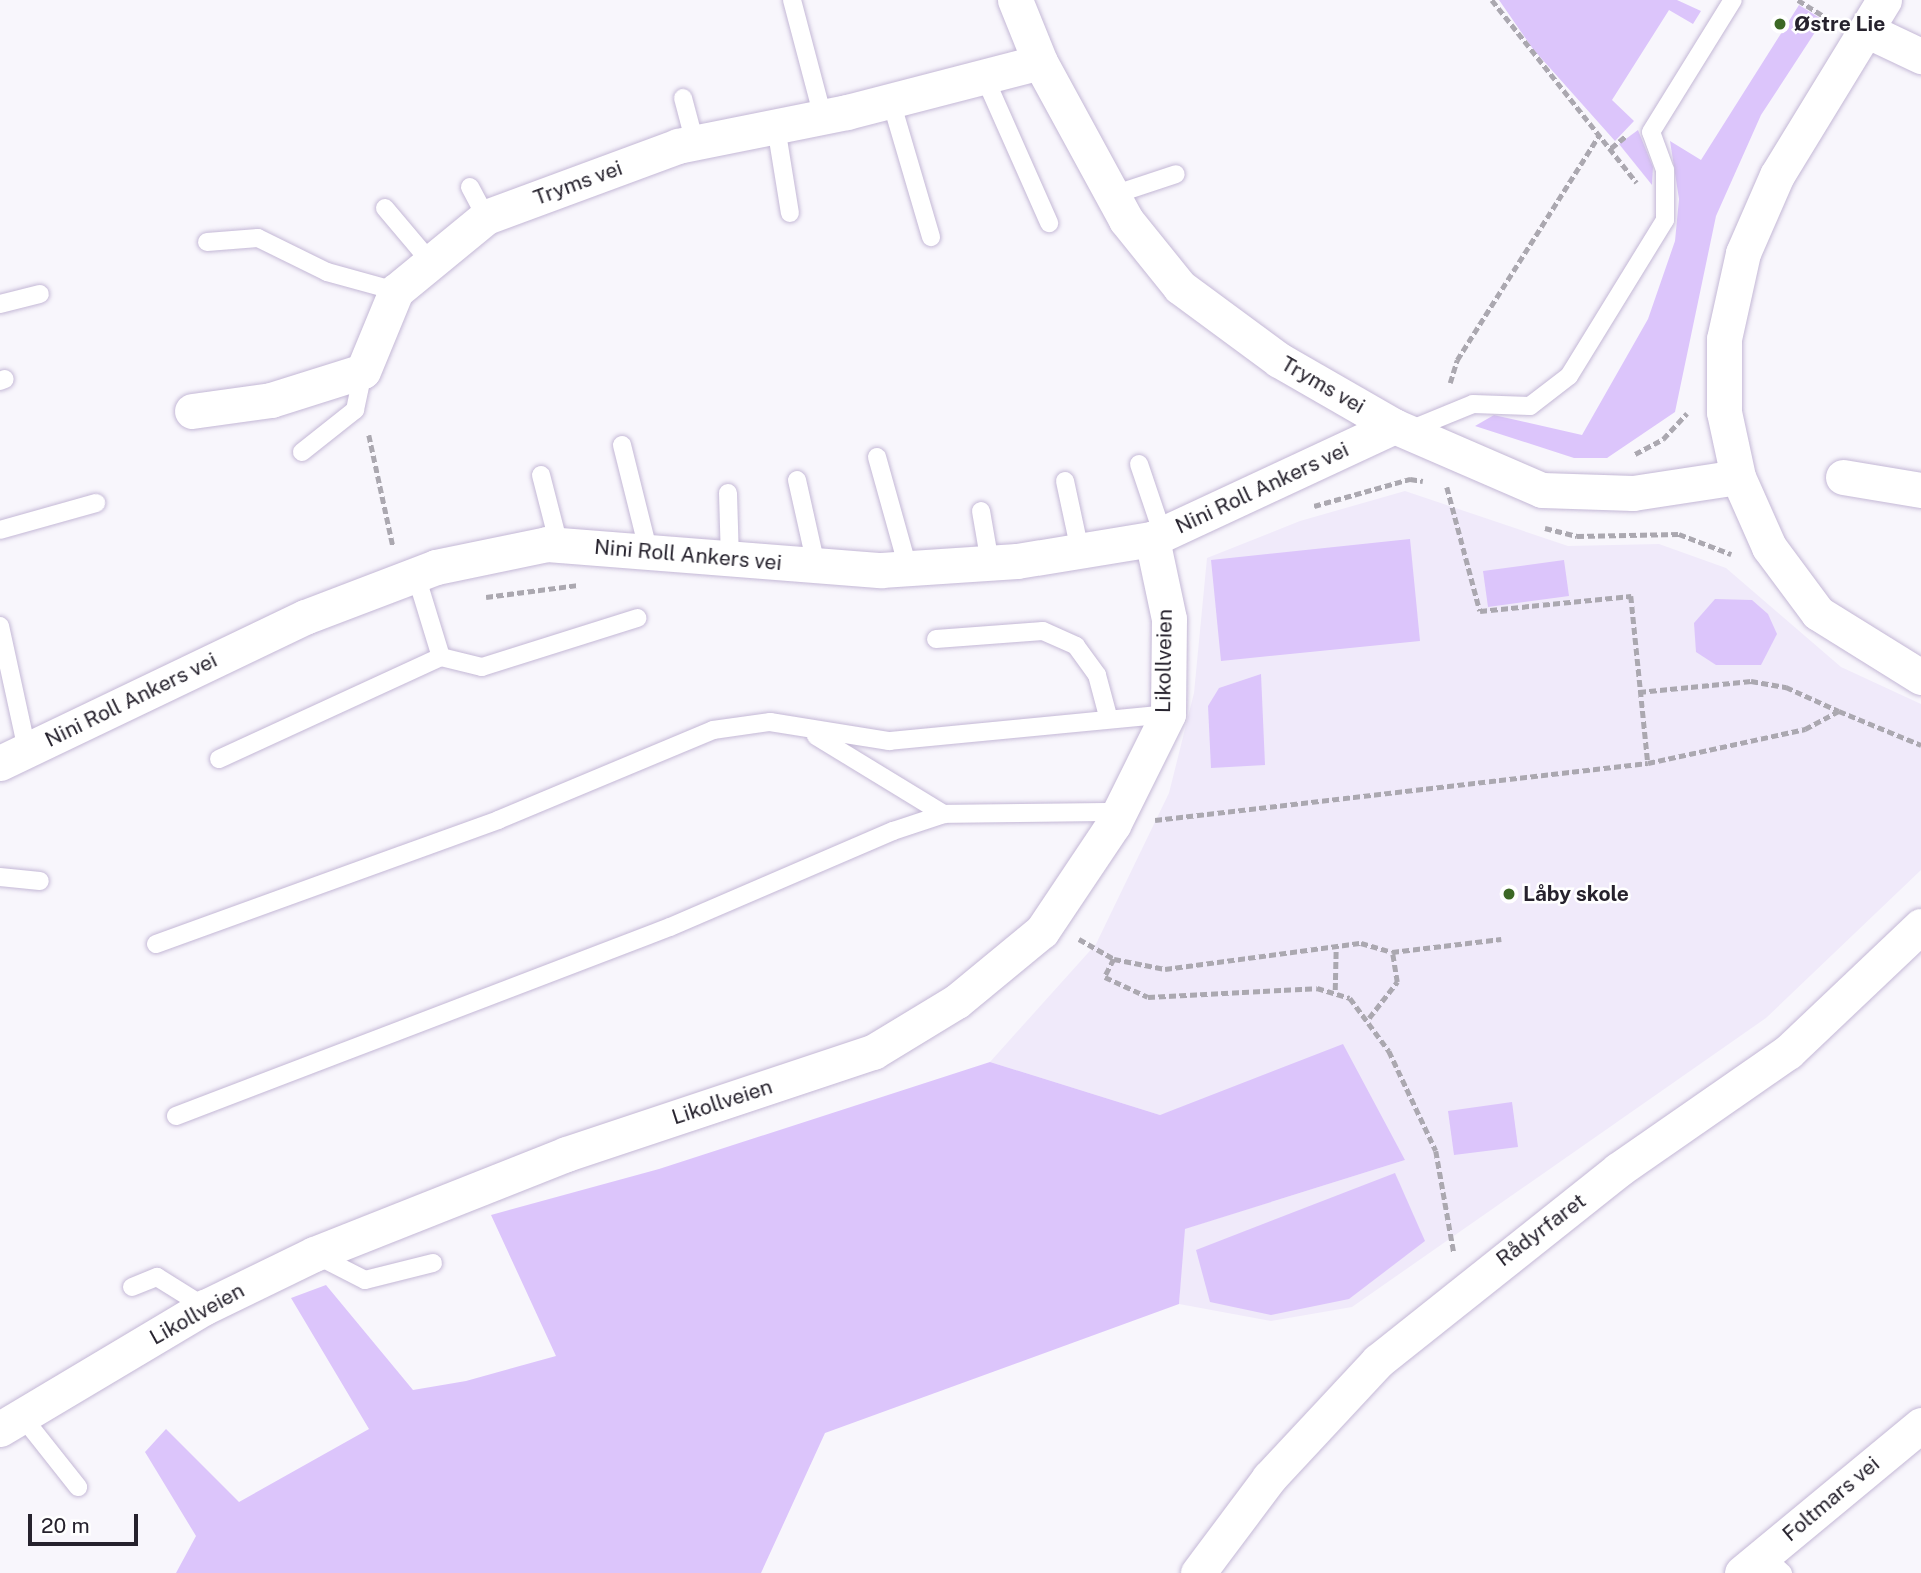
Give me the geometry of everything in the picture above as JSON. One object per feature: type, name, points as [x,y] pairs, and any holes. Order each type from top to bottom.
[{"type":"street","name":"Tryms vei","points":[[1015,0],[1040,62],[1113,195],[1180,288],[1279,360],[1542,490],[1633,493],[1738,477]]},
{"type":"street","points":[[1884,0],[1868,31],[1777,175],[1743,253],[1724,339],[1724,412],[1738,477],[1769,547],[1818,613],[1921,677]]},
{"type":"street","points":[[1868,31],[1921,56]]},
{"type":"street","name":"Tryms vei","points":[[363,371],[396,291],[429,260],[478,202],[695,143],[824,117],[1040,62]]},
{"type":"street","points":[[192,411],[271,400],[363,371]]},
{"type":"street","name":"Nini Roll Ankers vei","points":[[13,757],[305,617],[411,577],[559,545],[648,549],[730,560],[908,568],[990,563],[1080,551],[1157,537],[1420,430]]},
{"type":"street","points":[[1843,477],[1921,490]]},
{"type":"street","name":"Likollveien","points":[[10,1422],[205,1307],[314,1254],[566,1154],[873,1052],[957,1001],[1048,921],[1115,818],[1168,713],[1169,619],[1157,537]]},
{"type":"street","name":"Rådyrfaret","points":[[1198,1573],[1269,1478],[1378,1361],[1618,1170],[1788,1052],[1921,926]]},
{"type":"street","name":"Foltmars vei","points":[[1763,1567],[1921,1425]]},
{"type":"lane","points":[[792,0],[824,117]]},
{"type":"lane","points":[[1420,430],[1473,404],[1530,406],[1569,376],[1665,220],[1665,170],[1651,132],[1733,0]]},
{"type":"lane","points":[[984,76],[1049,223]]},
{"type":"lane","points":[[683,98],[695,143]]},
{"type":"lane","points":[[891,101],[931,237]]},
{"type":"lane","points":[[776,127],[790,213]]},
{"type":"lane","points":[[1113,195],[1176,174]]},
{"type":"lane","points":[[385,208],[429,260]]},
{"type":"lane","points":[[207,242],[258,238],[327,272],[396,291]]},
{"type":"lane","points":[[0,304],[40,294]]},
{"type":"lane","points":[[302,452],[355,410],[363,371]]},
{"type":"lane","points":[[622,445],[648,549]]},
{"type":"lane","points":[[877,457],[908,568]]},
{"type":"lane","points":[[1139,464],[1157,537]]},
{"type":"lane","points":[[541,475],[559,545]]},
{"type":"lane","points":[[797,480],[816,565]]},
{"type":"lane","points":[[1065,481],[1080,551]]},
{"type":"lane","points":[[728,493],[730,560]]},
{"type":"lane","points":[[0,530],[96,503]]},
{"type":"lane","points":[[981,511],[990,563]]},
{"type":"lane","points":[[411,577],[427,607],[441,657]]},
{"type":"lane","points":[[219,759],[441,657],[482,667],[637,618]]},
{"type":"lane","points":[[0,626],[13,757]]},
{"type":"lane","points":[[936,639],[1043,631],[1076,646],[1097,676],[1108,716]]},
{"type":"lane","points":[[156,944],[498,820],[713,730],[770,722],[810,733],[890,741],[1108,716],[1168,713]]},
{"type":"lane","points":[[810,733],[944,814]]},
{"type":"lane","points":[[176,1116],[944,814],[1115,818]]},
{"type":"lane","points":[[0,877],[40,881]]},
{"type":"lane","points":[[314,1254],[365,1280],[433,1263]]},
{"type":"lane","points":[[132,1287],[157,1277],[205,1307]]},
{"type":"lane","points":[[10,1422],[78,1487]]},
{"type":"path","points":[[1492,0],[1665,220]]},
{"type":"path","points":[[1798,0],[1830,21]]},
{"type":"path","points":[[1824,31],[1837,10]]},
{"type":"path","points":[[1600,134],[1457,360],[1420,430],[1446,485],[1480,611],[1630,596],[1648,763]]},
{"type":"path","points":[[1611,148],[1618,142]]},
{"type":"path","points":[[1621,461],[1683,422],[1693,398]]},
{"type":"path","points":[[355,410],[369,431],[411,577]]},
{"type":"path","points":[[1303,509],[1410,479],[1446,485],[1458,491]]},
{"type":"path","points":[[1534,526],[1577,536],[1679,534],[1736,560]]},
{"type":"path","points":[[427,607],[594,586]]},
{"type":"path","points":[[1639,692],[1751,681],[1786,687],[1921,745]]},
{"type":"path","points":[[1115,818],[1648,763],[1805,729],[1839,711]]},
{"type":"path","points":[[1048,921],[1114,959],[1165,969],[1361,943],[1392,952],[1502,939]]},
{"type":"path","points":[[1335,990],[1336,947]]},
{"type":"path","points":[[1369,1018],[1397,982],[1392,952]]},
{"type":"path","points":[[1114,959],[1105,977],[1148,997],[1335,990],[1369,1018],[1436,1151],[1454,1261]]},
{"type":"shaded area","points":[[1499,0],[1677,0],[1701,11],[1693,24],[1669,10],[1612,100],[1634,121],[1615,141],[1533,49]]},
{"type":"shaded area","points":[[1799,5],[1823,20],[1761,115],[1716,216],[1675,412],[1607,458],[1574,458],[1475,426],[1494,415],[1582,435],[1648,319],[1675,241],[1679,199],[1670,141],[1701,160]]},
{"type":"shaded area","points":[[1638,130],[1653,167],[1652,185],[1619,144]]},
{"type":"shaded area","name":"Låby skole","points":[[1405,491],[1568,546],[1659,544],[1726,568],[1841,667],[1921,704],[1921,870],[1766,1018],[1352,1307],[1271,1321],[1179,1304],[1184,1229],[1405,1160],[1231,1092],[1160,1115],[990,1062],[1096,944],[1169,793],[1194,693],[1207,558],[1300,521]]},
{"type":"shaded area","points":[[1410,539],[1420,641],[1221,661],[1211,560]]},
{"type":"shaded area","points":[[1564,560],[1569,596],[1488,607],[1483,571]]},
{"type":"shaded area","points":[[1715,599],[1752,600],[1768,614],[1777,634],[1761,665],[1716,665],[1696,652],[1694,623]]},
{"type":"shaded area","points":[[1261,674],[1265,765],[1211,768],[1208,706],[1219,688]]},
{"type":"shaded area","points":[[1343,1044],[1405,1160],[1185,1229],[1179,1304],[825,1433],[761,1573],[176,1573],[196,1536],[145,1452],[166,1429],[239,1502],[369,1429],[291,1298],[326,1285],[413,1390],[466,1381],[556,1356],[491,1215],[659,1169],[990,1062],[1160,1115]]},
{"type":"shaded area","points":[[1512,1102],[1518,1147],[1454,1155],[1448,1111]]},
{"type":"shaded area","points":[[1395,1173],[1425,1241],[1349,1299],[1271,1315],[1210,1302],[1196,1250]]},
{"type":"place","name":"Østre Lie","points":[[1780,24]]},
{"type":"place","name":"Låby skole","points":[[1509,894]]}]
